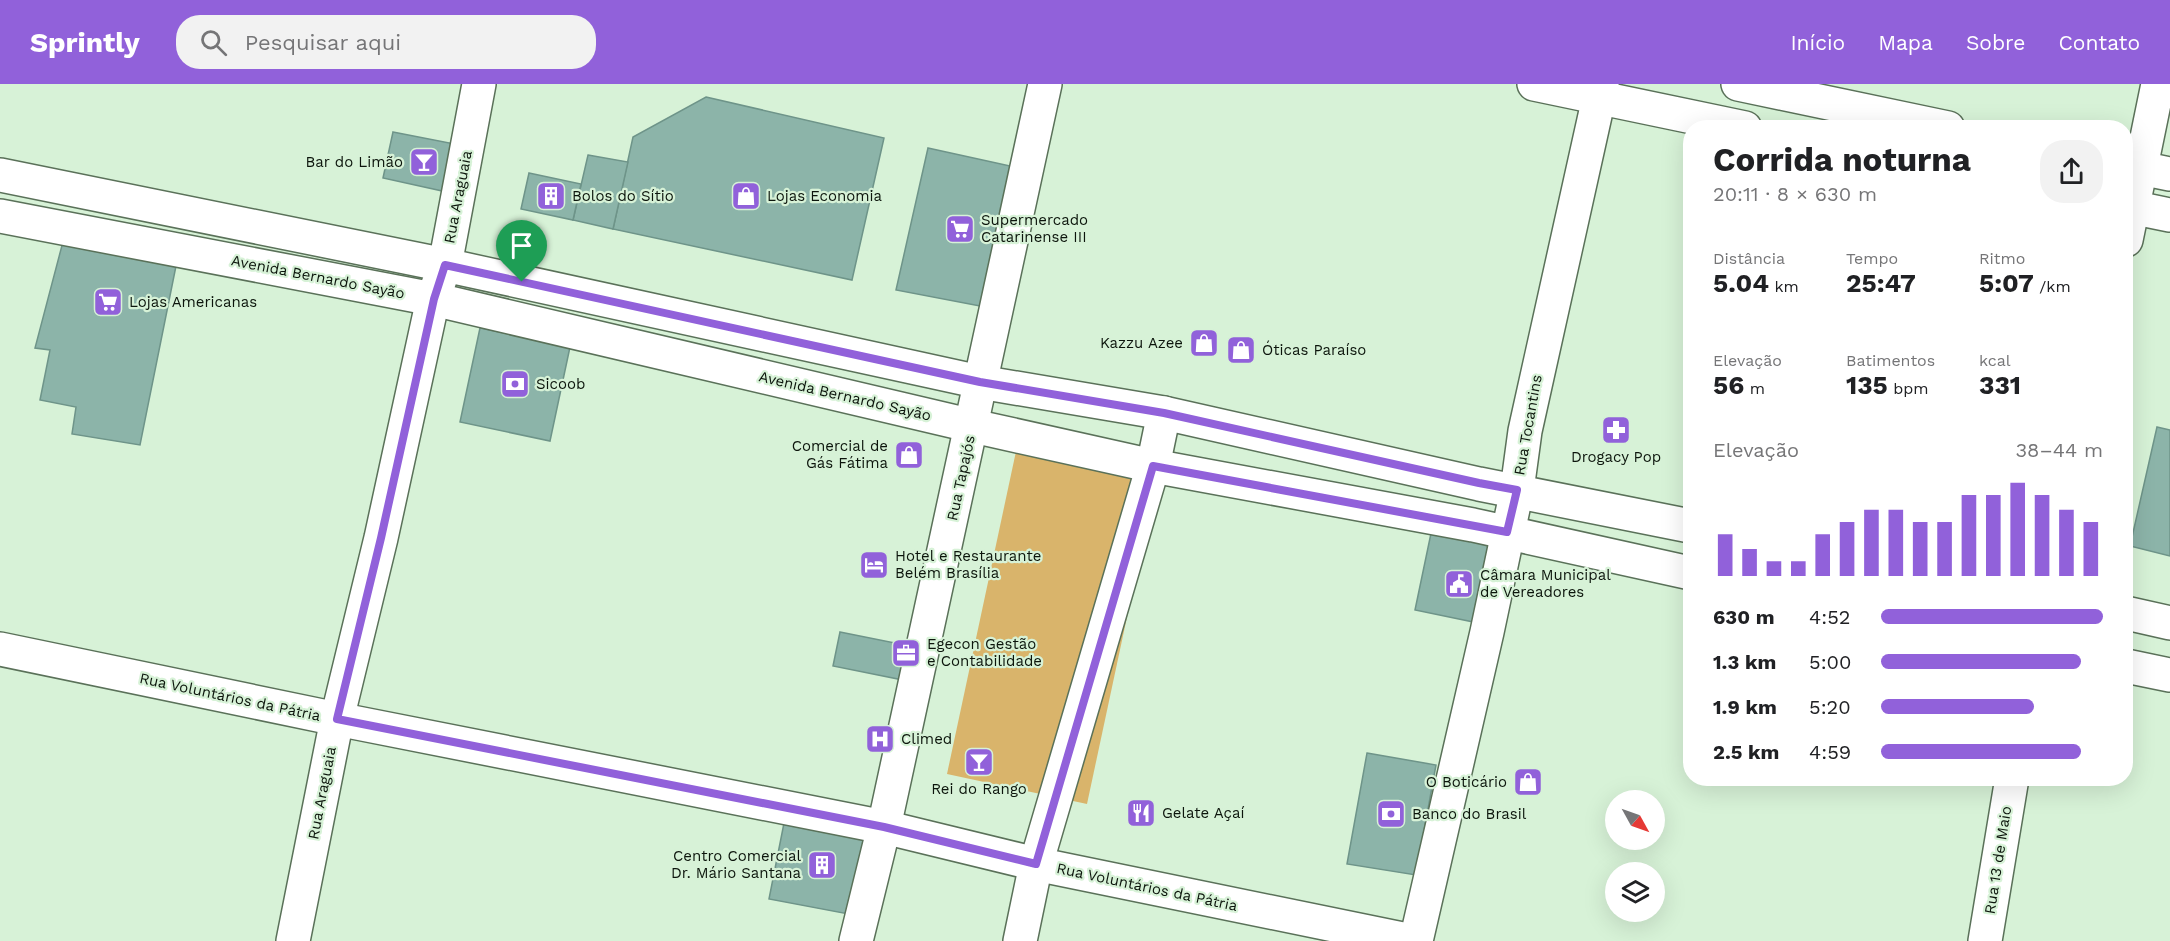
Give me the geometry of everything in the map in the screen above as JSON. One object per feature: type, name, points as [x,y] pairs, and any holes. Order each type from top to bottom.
[{"type":"street","name":"Rua Araguaia","points":[[293,941],[337,719],[381,538],[434,299],[445,265],[479,84]]},
{"type":"street","name":"Rua Tapajós","points":[[856,941],[884,827],[973,426],[980,382],[1046,84]]},
{"type":"street","points":[[1534,84],[1600,91],[1714,120]]},
{"type":"street","points":[[1738,84],[1910,120]]},
{"type":"street","points":[[2133,198],[2145,169],[2158,84]]},
{"type":"street","name":"Rua Tocantins","points":[[1414,941],[1487,632],[1517,490],[1525,431],[1600,91]]},
{"type":"street","points":[[0,175],[445,265],[980,382],[1164,413],[1479,483],[1683,525]]},
{"type":"street","points":[[2133,208],[2170,215]]},
{"type":"street","name":"Avenida Bernardo Sayão","points":[[0,216],[434,299],[1153,466],[1507,532],[1683,571]]},
{"type":"street","points":[[1020,941],[1036,864],[1153,466],[1164,413]]},
{"type":"street","points":[[2133,615],[2170,623]]},
{"type":"street","name":"Rua Voluntários da Pátria","points":[[0,649],[337,719],[884,827],[1036,864],[1414,941]]},
{"type":"street","points":[[2133,667],[2170,675]]},
{"type":"street","name":"Rua 13 de Maio","points":[[1985,941],[2011,786]]},
{"type":"shaded area","points":[[1021,428],[1161,458],[1087,804],[947,774]]},
{"type":"building","name":"Lojas Economia","points":[[706,97],[884,138],[852,280],[613,229],[633,137]]},
{"type":"building","name":"Bar do Limão","points":[[393,132],[465,146],[456,194],[383,178]]},
{"type":"building","name":"Supermercado Catarinense III","points":[[928,148],[1024,169],[997,297],[980,306],[896,290]]},
{"type":"building","points":[[588,155],[628,162],[613,229],[573,220]]},
{"type":"building","name":"Bolos do Sítio","points":[[529,173],[581,184],[573,220],[521,209]]},
{"type":"building","name":"Lojas Americanas","points":[[65,234],[178,256],[140,445],[72,434],[76,407],[40,400],[50,350],[35,348]]},
{"type":"building","name":"Sicoob","points":[[480,328],[570,347],[550,441],[460,422]]},
{"type":"building","points":[[2157,427],[2170,430],[2170,556],[2133,547],[2133,533]]},
{"type":"building","name":"Câmara Municipal de Vereadores","points":[[1434,519],[1485,529],[1502,557],[1488,625],[1415,610]]},
{"type":"building","points":[[840,632],[920,648],[913,682],[833,666]]},
{"type":"building","name":"Banco do Brasil","points":[[1367,753],[1436,765],[1416,875],[1347,864]]},
{"type":"building","name":"Centro Comercial Dr. Mário Santana","points":[[786,813],[876,831],[859,916],[769,899]]},
{"type":"place","name":"Bar do Limão","points":[[424,162]]},
{"type":"place","name":"Bolos do Sítio","points":[[551,196]]},
{"type":"place","name":"Lojas Economia","points":[[746,196]]},
{"type":"place","name":"Supermercado Catarinense III","points":[[960,229]]},
{"type":"place","name":"Lojas Americanas","points":[[108,302]]},
{"type":"place","name":"Kazzu Azee","points":[[1204,343]]},
{"type":"place","name":"Óticas Paraíso","points":[[1241,350]]},
{"type":"place","name":"Sicoob","points":[[515,384]]},
{"type":"place","name":"Drogacy Pop","points":[[1616,430]]},
{"type":"place","name":"Comercial de Gás Fátima","points":[[909,455]]},
{"type":"place","name":"Hotel e Restaurante Belém Brasília","points":[[874,565]]},
{"type":"place","name":"Câmara Municipal de Vereadores","points":[[1459,584]]},
{"type":"place","name":"Egecon Gestão e Contabilidade","points":[[906,653]]},
{"type":"place","name":"Climed","points":[[880,739]]},
{"type":"place","name":"Rei do Rango","points":[[979,762]]},
{"type":"place","name":"O Boticário","points":[[1528,782]]},
{"type":"place","name":"Gelate Açaí","points":[[1141,813]]},
{"type":"place","name":"Banco do Brasil","points":[[1391,814]]},
{"type":"place","name":"Centro Comercial Dr. Mário Santana","points":[[822,865]]},
{"type":"route","points":[[445,265],[522,282],[980,382],[1164,413],[1517,490],[1507,532],[1153,466],[1036,864],[884,827],[337,719],[381,538],[434,299],[445,265]]}]
